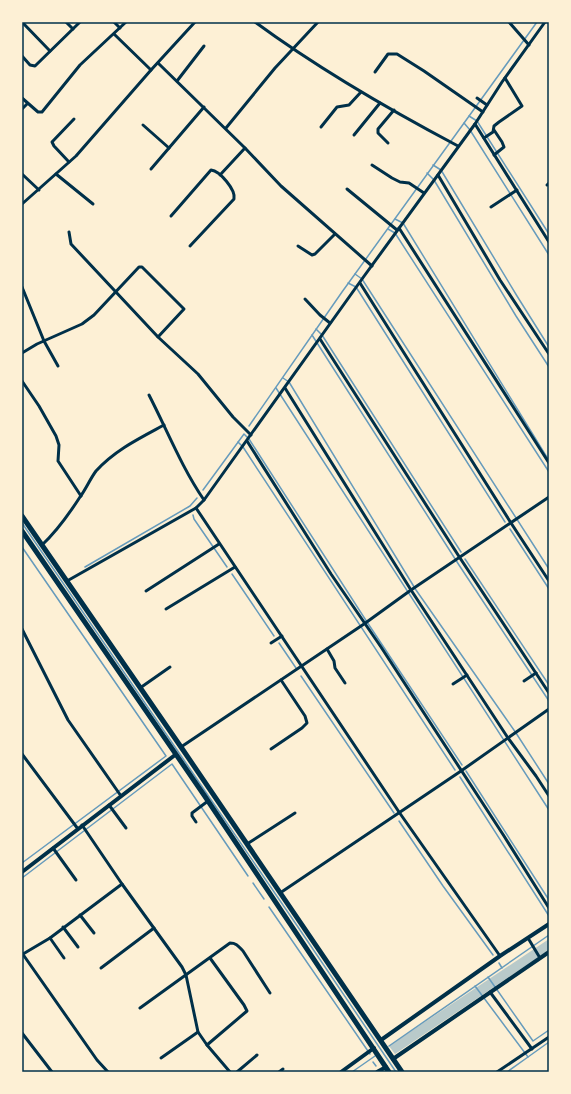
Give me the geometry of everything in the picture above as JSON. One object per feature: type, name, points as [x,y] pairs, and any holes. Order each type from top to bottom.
[{"type":"main road","points":[[22,516],[402,1072]]},
{"type":"main road","points":[[22,531],[204,795],[334,988],[370,1051],[389,1072]]},
{"type":"main road","points":[[110,659],[117,654]]},
{"type":"main road","points":[[204,795],[210,790]]},
{"type":"main road","points":[[334,988],[342,983]]},
{"type":"street","points":[[22,22],[50,51]]},
{"type":"street","points":[[66,22],[73,29]]},
{"type":"street","points":[[22,56],[30,65],[33,66],[38,64],[80,22]]},
{"type":"street","points":[[114,22],[120,28]]},
{"type":"street","points":[[22,98],[27,104],[40,113],[80,65],[126,22]]},
{"type":"street","points":[[22,204],[69,162],[195,22]]},
{"type":"street","points":[[255,22],[292,49],[361,92],[458,146]]},
{"type":"street","points":[[226,128],[292,49],[318,22]]},
{"type":"street","points":[[509,22],[529,45]]},
{"type":"street","points":[[67,581],[196,508],[204,500],[330,323],[475,124],[505,78],[545,22]]},
{"type":"street","points":[[114,34],[151,70]]},
{"type":"street","points":[[178,81],[204,46]]},
{"type":"street","points":[[375,72],[388,54],[397,54],[483,112]]},
{"type":"street","points":[[158,62],[226,128],[281,186],[372,266]]},
{"type":"street","points":[[484,138],[494,130],[496,124],[522,106],[505,78]]},
{"type":"street","points":[[321,127],[337,107],[349,105],[361,92]]},
{"type":"street","points":[[476,98],[487,105]]},
{"type":"street","points":[[354,135],[380,103]]},
{"type":"street","points":[[22,109],[27,104]]},
{"type":"street","points":[[151,169],[204,107]]},
{"type":"street","points":[[388,142],[378,133],[378,129],[394,110]]},
{"type":"street","points":[[69,162],[52,142],[74,119]]},
{"type":"street","points":[[475,124],[549,242]]},
{"type":"street","points":[[143,125],[168,148]]},
{"type":"street","points":[[494,130],[504,147],[494,155]]},
{"type":"street","points":[[220,175],[245,148]]},
{"type":"street","points":[[372,165],[400,182],[411,184],[424,193]]},
{"type":"street","points":[[171,216],[210,172],[214,170],[233,190],[235,194],[234,199],[190,246]]},
{"type":"street","points":[[22,174],[39,190]]},
{"type":"street","points":[[56,174],[93,204]]},
{"type":"street","points":[[438,175],[500,280],[549,354]]},
{"type":"street","points":[[347,189],[387,222],[398,229],[549,463]]},
{"type":"street","points":[[491,207],[517,190]]},
{"type":"street","points":[[69,232],[71,244],[158,337],[198,374],[232,417],[251,435]]},
{"type":"street","points":[[298,246],[312,255],[315,254],[335,234]]},
{"type":"street","points":[[22,353],[44,341],[82,324],[94,315],[136,268],[139,267],[142,267],[184,309],[183,312],[158,337]]},
{"type":"street","points":[[360,282],[549,581]]},
{"type":"street","points":[[22,287],[44,341],[58,366]]},
{"type":"street","points":[[305,299],[330,323]]},
{"type":"street","points":[[320,338],[460,558],[549,693]]},
{"type":"street","points":[[22,381],[39,406],[56,436],[58,445],[58,461],[81,496]]},
{"type":"street","points":[[285,388],[411,590],[508,738],[549,796]]},
{"type":"street","points":[[149,395],[188,474],[204,500]]},
{"type":"street","points":[[42,545],[57,529],[81,496],[95,472],[111,457],[164,425]]},
{"type":"street","points":[[247,441],[364,624],[381,647],[504,836],[549,908]]},
{"type":"street","points":[[181,747],[549,497]]},
{"type":"street","points":[[196,508],[399,812],[500,956]]},
{"type":"street","points":[[146,591],[219,544]]},
{"type":"street","points":[[166,609],[235,567]]},
{"type":"street","points":[[22,629],[68,720],[121,796]]},
{"type":"street","points":[[271,643],[282,636]]},
{"type":"street","points":[[327,649],[334,661],[335,668],[345,683]]},
{"type":"street","points":[[140,688],[170,667]]},
{"type":"street","points":[[524,681],[536,673]]},
{"type":"street","points":[[453,684],[467,675]]},
{"type":"street","points":[[271,749],[307,723],[305,716],[281,680]]},
{"type":"street","points":[[280,893],[461,771],[549,709]]},
{"type":"street","points":[[22,754],[78,829]]},
{"type":"street","points":[[22,872],[175,755]]},
{"type":"street","points":[[196,822],[192,814],[208,801]]},
{"type":"street","points":[[109,805],[126,828]]},
{"type":"street","points":[[247,844],[295,813]]},
{"type":"street","points":[[82,825],[186,975],[198,1032],[230,1072]]},
{"type":"street","points":[[53,848],[76,880]]},
{"type":"street","points":[[108,1072],[97,1060],[22,954],[50,938],[122,884]]},
{"type":"street","points":[[80,915],[94,933]]},
{"type":"street","points":[[381,1040],[500,956],[549,924]]},
{"type":"street","points":[[63,927],[78,947]]},
{"type":"street","points":[[101,968],[154,928]]},
{"type":"street","points":[[50,938],[64,958]]},
{"type":"street","points":[[528,938],[540,958]]},
{"type":"street","points":[[140,1008],[226,945],[235,943],[243,951],[270,993]]},
{"type":"street","points":[[393,1059],[549,952]]},
{"type":"street","points":[[207,1045],[247,1011],[210,958]]},
{"type":"street","points":[[490,992],[532,1049]]},
{"type":"street","points":[[161,1058],[198,1032]]},
{"type":"street","points":[[22,1033],[52,1072]]},
{"type":"street","points":[[497,1072],[549,1037]]},
{"type":"street","points":[[341,1072],[370,1051]]},
{"type":"street","points":[[237,1072],[257,1055]]},
{"type":"street","points":[[377,1072],[386,1067]]},
{"type":"street","points":[[279,1072],[283,1069]]},
{"type":"shaded area","points":[[549,939],[549,950],[395,1054],[389,1046]]},
{"type":"waterway","points":[[249,426],[342,292],[537,22]]},
{"type":"waterway","points":[[469,116],[477,121],[549,234]]},
{"type":"waterway","points":[[464,123],[470,130],[549,255]]},
{"type":"waterway","points":[[433,165],[441,170],[549,347]]},
{"type":"waterway","points":[[427,173],[434,180],[516,316],[549,367]]},
{"type":"waterway","points":[[395,219],[403,223],[548,459]]},
{"type":"waterway","points":[[388,229],[395,233],[549,472]]},
{"type":"waterway","points":[[355,274],[362,279],[549,569]]},
{"type":"waterway","points":[[348,283],[356,287],[505,522]]},
{"type":"waterway","points":[[316,329],[322,335],[461,552]]},
{"type":"waterway","points":[[312,335],[459,565],[549,701]]},
{"type":"waterway","points":[[283,378],[289,382],[416,590],[516,733],[549,784]]},
{"type":"waterway","points":[[276,388],[549,810]]},
{"type":"waterway","points":[[203,490],[244,434],[249,439],[367,622],[462,765]]},
{"type":"waterway","points":[[238,442],[243,447],[455,770]]},
{"type":"waterway","points":[[85,567],[190,506],[197,498]]},
{"type":"waterway","points":[[193,515],[194,519],[227,567]]},
{"type":"waterway","points":[[22,523],[396,1072]]},
{"type":"waterway","points":[[510,529],[549,589]]},
{"type":"waterway","points":[[22,547],[166,756],[22,863]]},
{"type":"waterway","points":[[465,559],[549,685]]},
{"type":"waterway","points":[[232,574],[274,636]]},
{"type":"waterway","points":[[279,643],[296,668]]},
{"type":"waterway","points":[[301,676],[394,813]]},
{"type":"waterway","points":[[22,878],[172,764],[248,876]]},
{"type":"waterway","points":[[466,771],[549,900]]},
{"type":"waterway","points":[[460,777],[549,916]]},
{"type":"waterway","points":[[399,821],[443,886],[493,955]]},
{"type":"waterway","points":[[253,883],[264,899]]},
{"type":"waterway","points":[[269,907],[370,1054]]},
{"type":"waterway","points":[[389,1046],[549,935]]},
{"type":"waterway","points":[[499,963],[502,968]]},
{"type":"waterway","points":[[488,977],[533,1041],[549,1030]]},
{"type":"waterway","points":[[475,986],[528,1057],[507,1072]]},
{"type":"waterway","points":[[528,1057],[549,1042]]},
{"type":"waterway","points":[[352,1072],[375,1056]]},
{"type":"waterway","points":[[373,1062],[376,1066]]}]
